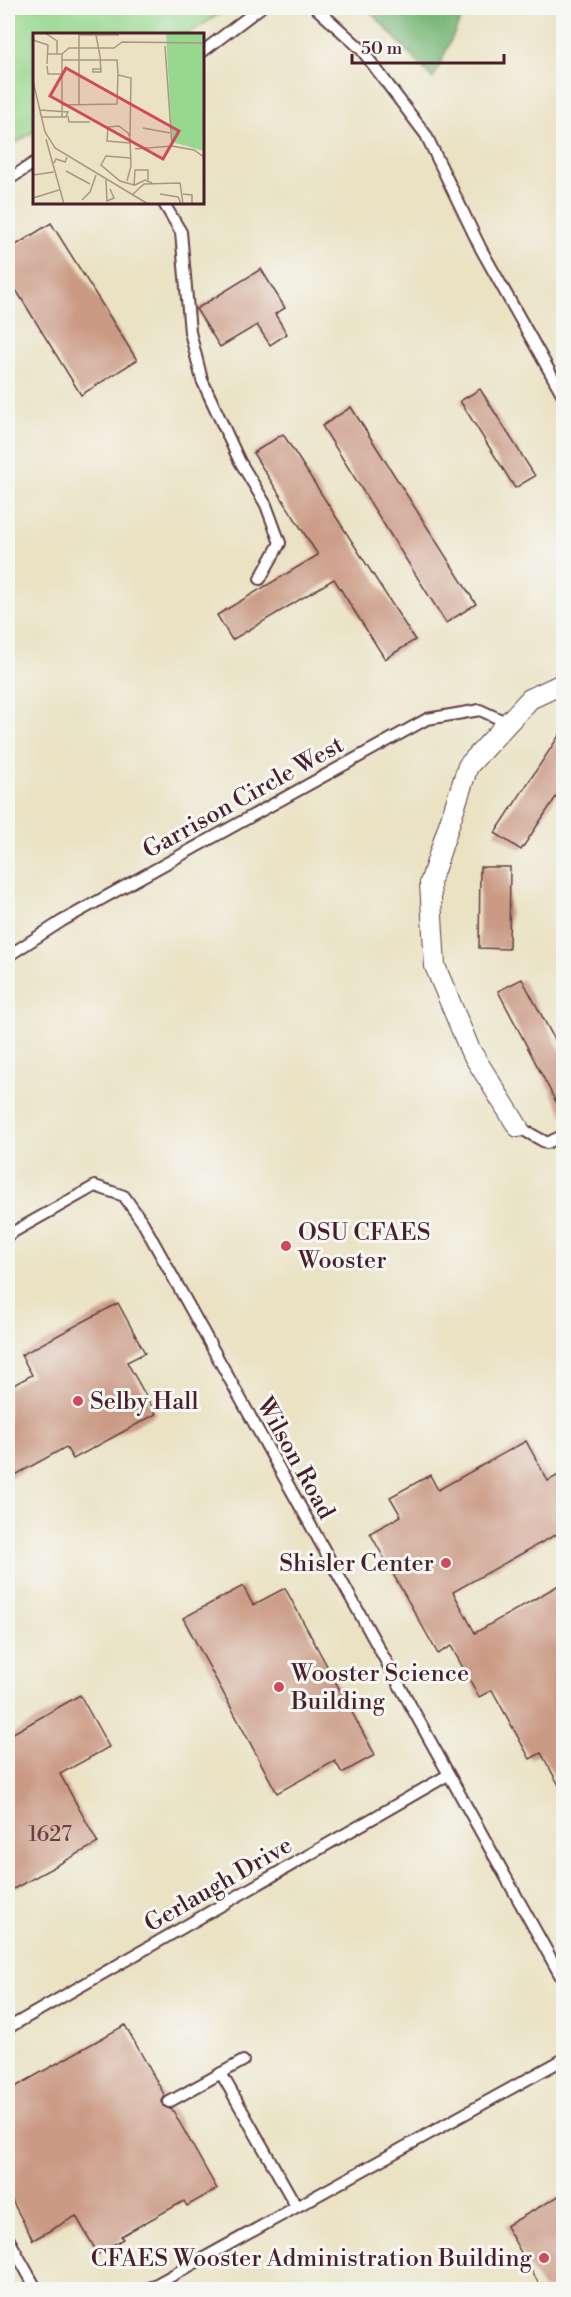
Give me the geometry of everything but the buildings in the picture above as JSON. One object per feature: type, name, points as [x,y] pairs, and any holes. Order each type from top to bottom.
[{"type":"street","points":[[518,1127],[470,1050],[435,966],[430,883],[468,766],[530,699],[564,683]]},
{"type":"lane","points":[[204,50],[260,8]]},
{"type":"lane","points":[[316,8],[361,49],[426,135],[481,249],[564,396]]},
{"type":"lane","points":[[8,180],[33,164]]},
{"type":"lane","points":[[164,204],[181,232],[190,332],[202,380],[239,460],[266,505],[280,543],[260,579]]},
{"type":"lane","name":"Garrison Circle West","points":[[8,956],[62,921],[427,719],[480,710],[508,723]]},
{"type":"lane","points":[[518,1127],[547,1143],[564,1135]]},
{"type":"lane","name":"Wilson Road","points":[[8,1235],[95,1186],[124,1196],[143,1223],[564,1982]]},
{"type":"lane","name":"Gerlaugh Drive","points":[[8,2028],[448,1775]]},
{"type":"lane","points":[[146,2289],[564,2059]]},
{"type":"lane","points":[[169,2102],[243,2061]]},
{"type":"lane","points":[[221,2073],[296,2206]]},
{"type":"lane","points":[[8,2238],[36,2289]]},
{"type":"green space","points":[[8,8],[229,8],[189,33],[33,33],[33,132],[8,148]]},
{"type":"green space","points":[[367,8],[466,8],[433,79]]},
{"type":"place","name":"OSU CFAES Wooster","points":[[286,1246]]},
{"type":"place","name":"Selby Hall","points":[[78,1401]]},
{"type":"place","name":"Shisler Center","points":[[446,1563]]},
{"type":"place","name":"Wooster Science Building","points":[[279,1687]]},
{"type":"place","name":"CFAES Wooster Administration Building","points":[[544,2258]]}]
